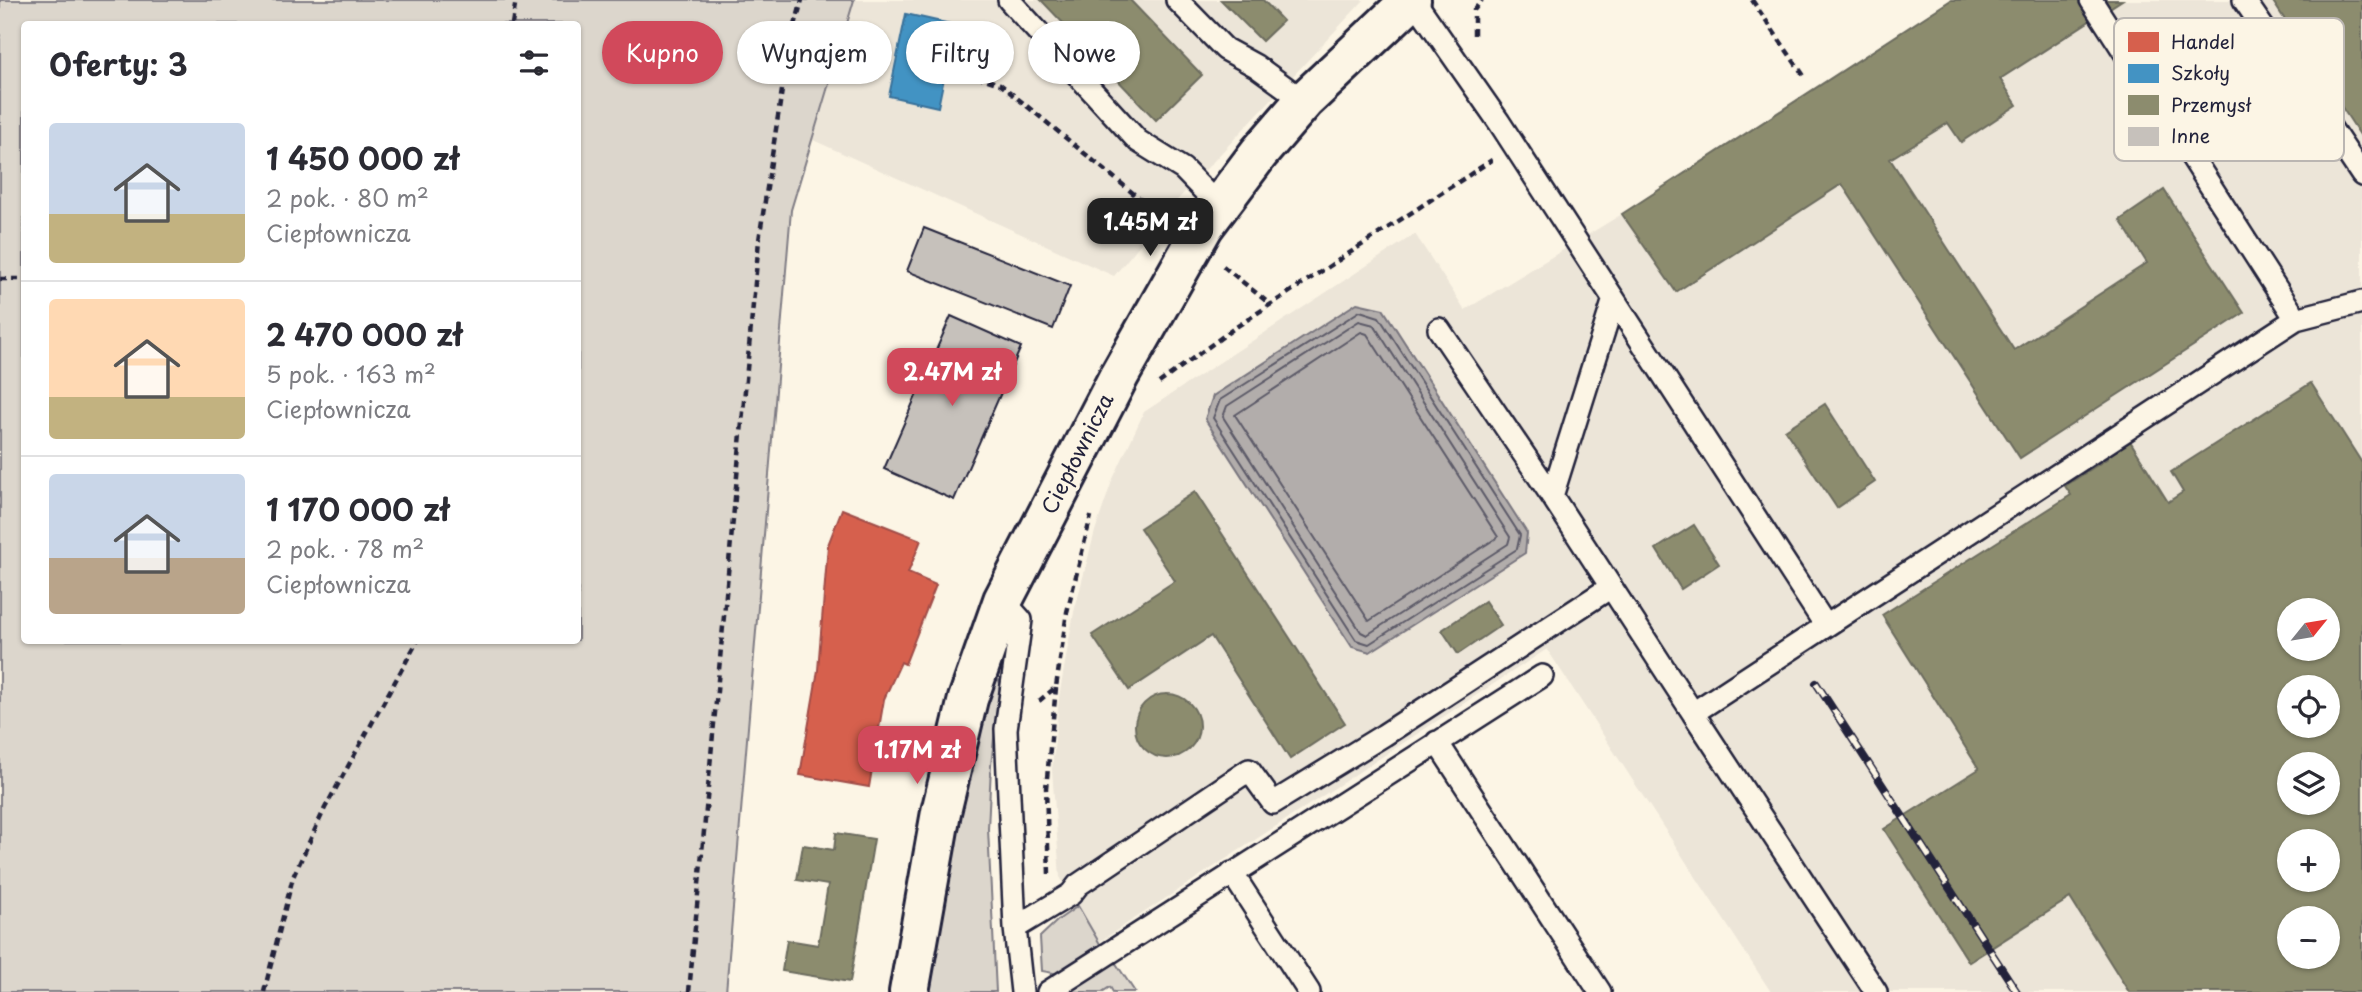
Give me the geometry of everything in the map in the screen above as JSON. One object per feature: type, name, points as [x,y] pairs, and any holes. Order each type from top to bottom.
[{"type":"street","name":"Ciepłownicza","points":[[909,992],[941,812],[968,699],[1003,600],[1119,376],[1193,242],[1218,205],[1304,101],[1413,0]]},
{"type":"lane","points":[[1009,0],[1138,141],[1183,169],[1218,205]]},
{"type":"lane","points":[[1177,0],[1225,49],[1256,66],[1304,101]]},
{"type":"lane","points":[[1413,0],[1515,146],[1826,626]]},
{"type":"lane","points":[[2091,0],[2114,36]]},
{"type":"lane","points":[[2244,0],[2256,18]]},
{"type":"lane","points":[[2344,148],[2362,175]]},
{"type":"lane","points":[[2194,161],[2295,319]]},
{"type":"lane","points":[[1552,496],[1614,299]]},
{"type":"lane","points":[[1693,713],[2295,319],[2362,302]]},
{"type":"lane","points":[[1439,329],[1552,496],[1875,992]]},
{"type":"lane","points":[[1015,928],[1071,894],[1078,885],[1249,770],[1273,803],[1611,587]]},
{"type":"lane","points":[[1003,600],[1021,620],[1006,729],[1015,928],[1022,992]]},
{"type":"lane","points":[[1048,992],[1542,676]]},
{"type":"lane","points":[[1437,742],[1600,992]]},
{"type":"lane","points":[[1232,873],[1309,992]]},
{"type":"path","points":[[512,21],[516,0]]},
{"type":"path","points":[[690,992],[759,240],[788,51],[802,0]]},
{"type":"path","points":[[1474,36],[1474,10],[1482,0]]},
{"type":"path","points":[[1752,0],[1804,76]]},
{"type":"path","points":[[1000,84],[1271,305]]},
{"type":"path","points":[[1152,388],[1271,305],[1515,146]]},
{"type":"path","points":[[0,279],[21,279]]},
{"type":"path","points":[[1054,883],[1048,872],[1046,788],[1056,687],[1067,612],[1092,512]]},
{"type":"path","points":[[264,992],[293,877],[325,807],[416,644]]},
{"type":"path","points":[[1006,729],[1056,687]]},
{"type":"shaded area","points":[[0,0],[854,0],[848,21],[737,21],[737,84],[829,84],[791,210],[726,992],[0,992]]},
{"type":"shaded area","points":[[854,0],[1364,0],[1168,210],[1114,276],[813,140],[829,84],[892,84],[892,21],[848,21]]},
{"type":"shaded area","points":[[1951,0],[2362,0],[2362,992],[1771,992],[1547,649],[1099,942],[1060,877],[1052,770],[1059,697],[1074,612],[1095,531],[1112,481],[1144,412],[1415,234],[1465,310],[1622,214]]},
{"type":"shaded area","points":[[996,680],[999,680],[1000,684],[991,766],[988,829],[996,992],[929,992],[974,742]]},
{"type":"shaded area","points":[[1078,906],[1100,944],[1104,944],[1059,974],[1042,971],[1040,937]]},
{"type":"shaded area","points":[[1115,962],[1135,992],[1113,992],[1110,987],[1102,992],[1061,992]]},
{"type":"water","points":[[1357,303],[1383,309],[1527,533],[1525,553],[1370,652],[1352,647],[1205,419],[1213,396]]},
{"type":"building: Handel","points":[[842,509],[921,540],[908,573],[936,585],[905,664],[901,662],[884,699],[869,787],[800,775],[818,670],[828,545]]},
{"type":"building: Szkoły","points":[[906,14],[937,21],[906,21],[906,84],[943,84],[938,107],[889,96]]},
{"type":"building: Przemysł","points":[[1041,0],[1130,0],[1202,75],[1156,120],[1122,84],[1140,84],[1140,21],[1061,21]]},
{"type":"building: Przemysł","points":[[1221,0],[1263,0],[1283,21],[1262,41]]},
{"type":"building: Przemysł","points":[[1951,0],[2122,0],[2000,79],[2017,105],[1961,142],[1948,123],[1890,159],[2014,350],[2147,263],[2120,220],[2164,190],[2244,313],[2020,458],[1842,184],[1676,292],[1622,214]]},
{"type":"building: Przemysł","points":[[2272,0],[2362,0],[2362,138],[2344,110],[2344,18],[2284,18]]},
{"type":"building: Przemysł","points":[[2311,383],[2362,463],[2362,992],[2129,992],[2070,898],[1969,962],[1884,829],[1979,769],[1882,615],[2071,495],[2065,486],[2108,458],[2102,448],[2125,433],[2168,502],[2183,492],[2171,472]]},
{"type":"building: Przemysł","points":[[1825,404],[1875,482],[1837,508],[1785,430]]},
{"type":"building: Przemysł","points":[[1195,492],[1345,723],[1290,759],[1211,636],[1129,690],[1092,635],[1175,581],[1140,528]]},
{"type":"building: Przemysł","points":[[1694,525],[1719,564],[1681,589],[1656,549]]},
{"type":"building: Przemysł","points":[[1485,601],[1501,625],[1458,654],[1442,630]]},
{"type":"building: Przemysł","points":[[1161,694],[1173,694],[1190,703],[1197,714],[1197,738],[1190,749],[1173,758],[1161,758],[1149,753],[1140,744],[1135,732],[1135,720],[1140,708],[1149,699]]},
{"type":"building: Przemysł","points":[[836,833],[874,839],[850,982],[782,971],[787,940],[818,945],[828,885],[797,880],[803,845],[834,850]]},
{"type":"building: Inne","points":[[924,228],[1070,286],[1053,329],[907,271]]},
{"type":"building: Inne","points":[[951,316],[1021,347],[954,500],[884,469]]},
{"type":"railway","points":[[1816,683],[2017,992]]}]
